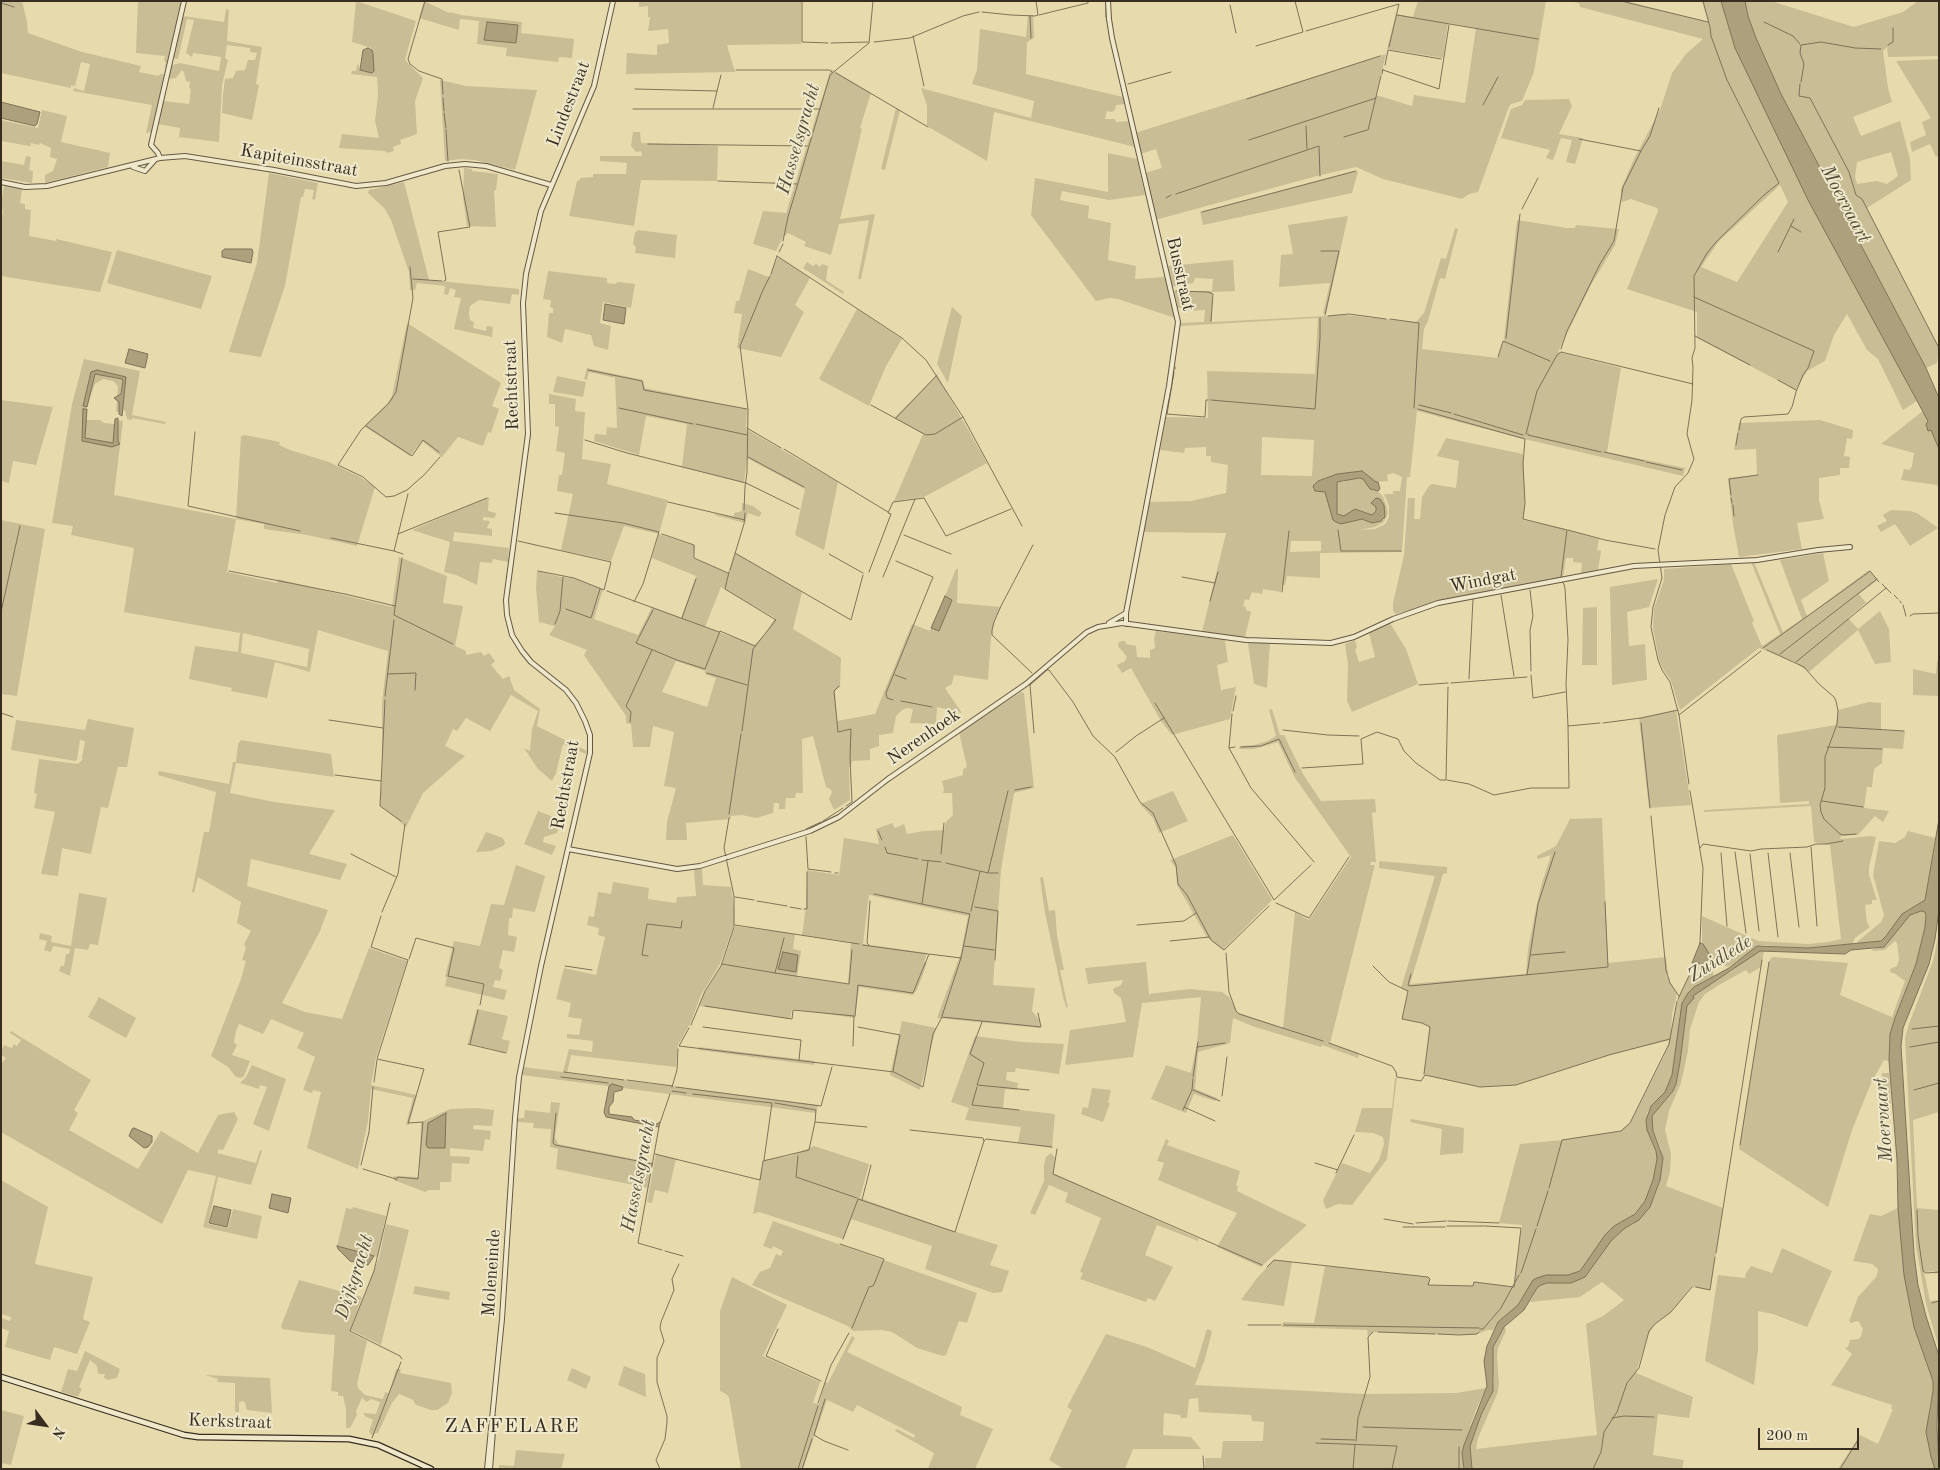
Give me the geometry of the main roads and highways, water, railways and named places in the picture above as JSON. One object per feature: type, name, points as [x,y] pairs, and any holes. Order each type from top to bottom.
[{"type":"main road","name":"Kerkstraat","points":[[1,1377],[184,1436],[349,1439],[378,1445],[431,1469]]},
{"type":"waterway","points":[[425,1],[408,59],[410,64],[419,71],[442,79],[443,94]]},
{"type":"waterway","points":[[802,1],[802,42],[828,43]]},
{"type":"waterway","name":"Hasselsgracht","points":[[783,241],[788,217],[830,75],[869,43],[873,1]]},
{"type":"waterway","points":[[982,12],[1035,16],[1038,15],[1036,1]]},
{"type":"waterway","points":[[1039,15],[1088,3],[1088,1]]},
{"type":"waterway","points":[[1256,46],[1303,32],[1295,1]]},
{"type":"waterway","points":[[1621,1],[1708,22]]},
{"type":"waterway","points":[[1689,784],[1679,715],[1670,682],[1658,660],[1651,627],[1653,607],[1662,578],[1658,550],[1665,515],[1675,487],[1688,473],[1694,459],[1687,434],[1692,400],[1692,358],[1695,348],[1694,276],[1707,253],[1717,241],[1779,183],[1727,80],[1711,36],[1703,1]]},
{"type":"waterway","points":[[1,3],[14,7]]},
{"type":"waterway","points":[[1106,3],[1106,17]]},
{"type":"waterway","points":[[1306,31],[1399,4],[1389,47]]},
{"type":"waterway","points":[[1230,5],[1236,33]]},
{"type":"waterway","points":[[874,42],[910,38],[963,16],[979,12]]},
{"type":"waterway","points":[[1397,15],[1538,39]]},
{"type":"waterway","points":[[1030,16],[1031,38]]},
{"type":"waterway","points":[[1764,22],[1793,36],[1800,44]]},
{"type":"waterway","points":[[1383,70],[1439,89],[1449,25]]},
{"type":"waterway","points":[[1888,45],[1893,42],[1893,28]]},
{"type":"waterway","points":[[913,36],[924,86]]},
{"type":"waterway","points":[[831,43],[868,42]]},
{"type":"waterway","points":[[1801,82],[1804,64],[1800,53],[1801,45],[1821,42],[1855,48],[1881,49]]},
{"type":"waterway","points":[[1385,65],[1388,50],[1441,59]]},
{"type":"waterway","points":[[1247,99],[1380,56]]},
{"type":"waterway","points":[[1382,74],[1383,69]]},
{"type":"waterway","points":[[736,70],[829,70],[832,72]]},
{"type":"waterway","points":[[1128,84],[1171,72]]},
{"type":"waterway","points":[[836,73],[928,127]]},
{"type":"waterway","points":[[717,91],[721,75]]},
{"type":"waterway","points":[[1368,130],[1381,76]]},
{"type":"waterway","points":[[1483,105],[1498,77]]},
{"type":"waterway","name":"Moervaart","points":[[1800,84],[1799,96],[1810,98],[1849,172],[1856,195],[1862,199],[1939,348]]},
{"type":"waterway","points":[[635,89],[717,91],[713,108]]},
{"type":"waterway","points":[[443,98],[444,111]]},
{"type":"waterway","points":[[1249,140],[1376,98]]},
{"type":"waterway","points":[[1641,151],[1650,136],[1659,108]]},
{"type":"waterway","points":[[633,109],[820,109]]},
{"type":"waterway","points":[[444,113],[446,128]]},
{"type":"waterway","points":[[1306,126],[1307,149]]},
{"type":"waterway","points":[[446,130],[448,161]]},
{"type":"waterway","points":[[1344,137],[1367,130]]},
{"type":"waterway","points":[[1561,349],[1567,331],[1600,264],[1614,241],[1623,187],[1641,151],[1579,139]]},
{"type":"waterway","points":[[648,144],[807,146]]},
{"type":"waterway","points":[[1176,194],[1319,146],[1320,176]]},
{"type":"waterway","points":[[444,281],[446,280],[438,232],[470,227],[459,170]]},
{"type":"waterway","points":[[1202,212],[1356,171]]},
{"type":"waterway","points":[[1522,209],[1538,178]]},
{"type":"waterway","points":[[718,181],[797,184]]},
{"type":"waterway","points":[[1166,198],[1171,195]]},
{"type":"waterway","points":[[1506,338],[1520,214]]},
{"type":"waterway","points":[[1778,252],[1794,219]]},
{"type":"waterway","points":[[1791,226],[1801,232]]},
{"type":"waterway","name":"Hasselsgracht","points":[[779,252],[783,244]]},
{"type":"waterway","points":[[1321,251],[1339,251],[1325,315]]},
{"type":"waterway","points":[[777,256],[902,338],[926,360],[963,417],[1022,526]]},
{"type":"waterway","name":"Hasselsgracht","points":[[771,274],[777,256]]},
{"type":"waterway","points":[[410,267],[413,298],[396,392],[389,403],[361,430],[338,465],[363,477],[386,497],[394,496],[407,490],[440,457]]},
{"type":"waterway","name":"Hasselsgracht","points":[[744,510],[748,409],[740,346],[770,276]]},
{"type":"waterway","points":[[413,279],[442,281]]},
{"type":"waterway","points":[[1176,291],[1208,292],[1213,294],[1211,321]]},
{"type":"waterway","points":[[1694,297],[1814,351],[1788,414],[1744,417],[1741,419],[1739,430]]},
{"type":"waterway","points":[[1328,316],[1349,314],[1386,319]]},
{"type":"waterway","points":[[1211,400],[1315,409],[1320,318]]},
{"type":"waterway","points":[[1390,319],[1419,323],[1414,408]]},
{"type":"waterway","points":[[1695,336],[1750,365]]},
{"type":"waterway","points":[[1498,357],[1503,341],[1550,361]]},
{"type":"waterway","points":[[1526,434],[1537,391],[1557,355],[1561,352],[1693,384]]},
{"type":"waterway","points":[[588,370],[642,381],[644,390],[747,409]]},
{"type":"waterway","points":[[1174,372],[1167,414],[1205,417],[1206,400],[1208,400]]},
{"type":"waterway","points":[[896,418],[937,375]]},
{"type":"waterway","points":[[1778,380],[1796,390]]},
{"type":"waterway","points":[[871,405],[926,435],[935,434],[963,417]]},
{"type":"waterway","points":[[1419,405],[1451,413]]},
{"type":"waterway","points":[[619,408],[693,424]]},
{"type":"waterway","points":[[1418,409],[1525,439],[1523,464],[1525,503],[1523,519],[1567,530],[1561,577]]},
{"type":"waterway","points":[[1454,414],[1523,435]]},
{"type":"waterway","points":[[696,424],[747,435]]},
{"type":"waterway","points":[[366,426],[412,456],[423,440],[439,452]]},
{"type":"waterway","points":[[747,428],[781,448]]},
{"type":"waterway","points":[[195,432],[188,506],[300,531]]},
{"type":"waterway","points":[[1736,445],[1738,433]]},
{"type":"waterway","points":[[1528,434],[1601,452]]},
{"type":"waterway","points":[[585,440],[627,453],[746,483]]},
{"type":"waterway","points":[[784,449],[888,512]]},
{"type":"waterway","points":[[1604,452],[1644,461]]},
{"type":"waterway","points":[[748,457],[804,487]]},
{"type":"waterway","points":[[1646,462],[1682,470]]},
{"type":"waterway","points":[[1731,495],[1729,479],[1758,475]]},
{"type":"waterway","points":[[746,483],[799,509]]},
{"type":"waterway","points":[[403,554],[394,551],[408,494]]},
{"type":"waterway","points":[[398,534],[487,498]]},
{"type":"waterway","points":[[869,572],[891,514],[888,513],[893,502],[924,498],[946,536],[1011,509]]},
{"type":"waterway","points":[[1731,498],[1732,503]]},
{"type":"waterway","points":[[883,577],[915,499]]},
{"type":"waterway","points":[[668,502],[745,520]]},
{"type":"waterway","points":[[1733,505],[1734,516]]},
{"type":"waterway","points":[[555,513],[623,523],[659,532],[643,584],[634,602]]},
{"type":"waterway","name":"Hasselsgracht","points":[[730,570],[744,524],[745,513]]},
{"type":"waterway","points":[[1,612],[20,526]]},
{"type":"waterway","points":[[1338,530],[1341,551],[1401,551]]},
{"type":"waterway","points":[[1568,530],[1605,540],[1655,549]]},
{"type":"waterway","points":[[1282,592],[1289,531]]},
{"type":"waterway","points":[[662,534],[694,545],[694,558],[728,573]]},
{"type":"waterway","points":[[904,535],[951,554]]},
{"type":"waterway","points":[[331,538],[394,551]]},
{"type":"waterway","points":[[518,541],[611,562],[604,590],[574,578],[538,571]]},
{"type":"waterway","points":[[1032,673],[992,635],[992,630],[1001,606],[1033,545]]},
{"type":"waterway","points":[[735,553],[851,620],[863,575]]},
{"type":"waterway","points":[[829,554],[863,573]]},
{"type":"waterway","points":[[402,558],[394,615],[453,644]]},
{"type":"waterway","points":[[893,700],[887,698],[886,693],[933,577],[896,561]]},
{"type":"waterway","points":[[229,571],[395,606]]},
{"type":"waterway","points":[[1763,648],[1870,571],[1879,582]]},
{"type":"waterway","name":"Hasselsgracht","points":[[729,572],[725,589],[776,620],[753,649],[742,731]]},
{"type":"waterway","points":[[1210,601],[1218,572]]},
{"type":"waterway","points":[[555,624],[560,611],[563,577]]},
{"type":"waterway","points":[[1182,577],[1215,583]]},
{"type":"waterway","points":[[682,618],[696,579]]},
{"type":"waterway","points":[[1780,654],[1877,579]]},
{"type":"waterway","points":[[1562,582],[1565,589],[1568,640],[1566,684],[1568,726],[1600,723]]},
{"type":"waterway","points":[[1882,584],[1891,593]]},
{"type":"waterway","points":[[1796,662],[1886,588]]},
{"type":"waterway","points":[[566,609],[591,618],[600,589]]},
{"type":"waterway","points":[[1530,590],[1533,616],[1530,630],[1531,671]]},
{"type":"waterway","points":[[607,591],[719,632]]},
{"type":"waterway","points":[[1501,595],[1514,676]]},
{"type":"waterway","points":[[1894,595],[1898,599]]},
{"type":"waterway","points":[[1469,679],[1473,599]]},
{"type":"waterway","points":[[1903,605],[1906,616]]},
{"type":"waterway","points":[[653,610],[636,643],[677,660],[705,669],[720,631],[755,646]]},
{"type":"waterway","points":[[1910,616],[1913,614],[1939,613]]},
{"type":"waterway","points":[[385,696],[394,620]]},
{"type":"waterway","points":[[630,722],[631,712],[626,706],[652,650]]},
{"type":"waterway","points":[[1767,650],[1804,667],[1836,701],[1838,711],[1837,724],[1825,757],[1825,788],[1820,805],[1821,812],[1824,819],[1840,834],[1856,834]]},
{"type":"waterway","points":[[1679,715],[1761,651]]},
{"type":"waterway","points":[[1034,733],[1030,685],[1049,670],[1073,702],[1093,736],[1115,757],[1140,802],[1153,813],[1176,865],[1178,884],[1187,895],[1211,940],[1224,950],[1269,906]]},
{"type":"waterway","points":[[388,674],[416,673],[415,690]]},
{"type":"waterway","points":[[707,673],[747,685]]},
{"type":"waterway","points":[[895,675],[906,679]]},
{"type":"waterway","points":[[1531,675],[1533,698],[1565,692]]},
{"type":"waterway","points":[[1451,683],[1527,677]]},
{"type":"waterway","points":[[1419,685],[1448,683]]},
{"type":"waterway","points":[[839,686],[834,691],[838,732],[851,729],[852,802],[846,806]]},
{"type":"waterway","points":[[1302,768],[1363,764],[1361,739],[1377,732],[1398,739],[1404,751],[1416,763],[1440,780],[1446,780],[1448,687]]},
{"type":"waterway","points":[[1233,711],[1236,696]]},
{"type":"waterway","points":[[385,700],[380,806],[401,821]]},
{"type":"waterway","points":[[901,701],[932,707]]},
{"type":"waterway","points":[[1155,703],[1274,900],[1311,865]]},
{"type":"waterway","points":[[1603,723],[1641,718],[1678,710]]},
{"type":"waterway","points":[[1,713],[13,717]]},
{"type":"waterway","points":[[1229,748],[1232,714]]},
{"type":"waterway","points":[[1116,752],[1164,718]]},
{"type":"waterway","points":[[329,720],[383,728]]},
{"type":"waterway","points":[[1641,723],[1650,808]]},
{"type":"waterway","points":[[1447,780],[1469,784],[1494,795],[1531,788],[1569,788],[1568,726]]},
{"type":"waterway","points":[[1838,727],[1904,731]]},
{"type":"waterway","points":[[1283,730],[1359,736]]},
{"type":"waterway","name":"Hasselsgracht","points":[[729,814],[741,734]]},
{"type":"waterway","points":[[1241,747],[1261,746],[1279,739],[1295,772]]},
{"type":"waterway","points":[[1235,747],[1229,748],[1251,788],[1314,862]]},
{"type":"waterway","points":[[1827,747],[1882,749]]},
{"type":"waterway","points":[[335,775],[381,781]]},
{"type":"waterway","points":[[1015,790],[1031,787]]},
{"type":"waterway","points":[[971,911],[980,871],[988,873],[1008,791]]},
{"type":"waterway","points":[[1690,791],[1703,868],[1700,943]]},
{"type":"waterway","points":[[1822,801],[1863,807]]},
{"type":"waterway","points":[[823,821],[843,808]]},
{"type":"waterway","points":[[1651,816],[1666,970],[1670,983],[1679,996]]},
{"type":"waterway","name":"Hasselsgracht","points":[[729,818],[724,848],[734,896],[734,926]]},
{"type":"waterway","points":[[806,829],[821,822]]},
{"type":"waterway","points":[[941,854],[944,823]]},
{"type":"waterway","points":[[382,912],[398,874],[405,824]]},
{"type":"waterway","points":[[878,831],[882,840]]},
{"type":"waterway","points":[[806,837],[808,869],[831,872]]},
{"type":"waterway","points":[[1700,848],[1703,844],[1751,851],[1807,847],[1843,841]]},
{"type":"waterway","points":[[885,847],[887,853],[918,859]]},
{"type":"waterway","points":[[1811,847],[1817,926]]},
{"type":"waterway","points":[[1527,975],[1538,904],[1555,852]]},
{"type":"waterway","name":"Zuidlede","points":[[1735,852],[1746,933]]},
{"type":"waterway","points":[[1721,853],[1727,926]]},
{"type":"waterway","points":[[1768,853],[1778,937]]},
{"type":"waterway","points":[[1790,853],[1799,927]]},
{"type":"waterway","points":[[351,854],[396,877]]},
{"type":"waterway","points":[[1750,854],[1759,931]]},
{"type":"waterway","points":[[1276,903],[1309,918],[1349,857]]},
{"type":"waterway","points":[[922,860],[941,862]]},
{"type":"waterway","points":[[922,904],[928,861]]},
{"type":"waterway","points":[[946,863],[979,871]]},
{"type":"waterway","points":[[804,909],[807,909],[807,872]]},
{"type":"waterway","points":[[989,873],[998,873]]},
{"type":"waterway","points":[[874,894],[970,914],[961,958],[942,1016]]},
{"type":"waterway","points":[[735,897],[754,900]]},
{"type":"waterway","points":[[757,901],[787,906]]},
{"type":"waterway","points":[[870,901],[867,943],[870,946],[928,954]]},
{"type":"waterway","points":[[1411,974],[1408,985],[1410,986],[1608,967],[1605,902]]},
{"type":"waterway","points":[[790,907],[801,909]]},
{"type":"waterway","points":[[975,907],[998,911],[995,960]]},
{"type":"waterway","points":[[1137,925],[1184,921],[1196,913]]},
{"type":"waterway","name":"Dijkgracht","points":[[381,916],[371,947],[408,960],[377,1059],[424,1069],[408,1123],[423,1122],[418,1179],[398,1177],[396,1180]]},
{"type":"waterway","points":[[648,956],[642,955],[647,924],[681,928],[682,921]]},
{"type":"waterway","points":[[735,925],[859,944]]},
{"type":"waterway","name":"Hasselsgracht","points":[[691,1025],[705,991],[721,966],[734,927]]},
{"type":"waterway","points":[[1170,941],[1209,937]]},
{"type":"waterway","points":[[409,959],[416,938],[454,948],[448,976],[484,984],[480,1005]]},
{"type":"waterway","points":[[722,964],[775,973],[784,938]]},
{"type":"waterway","points":[[863,945],[869,946]]},
{"type":"waterway","points":[[964,946],[994,950]]},
{"type":"waterway","points":[[775,973],[849,984],[852,950]]},
{"type":"waterway","points":[[1531,955],[1565,952]]},
{"type":"waterway","points":[[1226,953],[1229,992],[1239,1014],[1323,1041]]},
{"type":"waterway","points":[[855,1016],[858,985],[913,993],[929,954],[961,958]]},
{"type":"waterway","points":[[1716,1253],[1762,960]]},
{"type":"waterway","name":"Zuidlede","points":[[1678,999],[1696,961]]},
{"type":"waterway","points":[[1740,1145],[1769,962]]},
{"type":"waterway","points":[[565,966],[592,970]]},
{"type":"waterway","points":[[1373,966],[1389,982],[1408,991],[1402,1019],[1422,1023],[1430,1027],[1424,1074]]},
{"type":"waterway","points":[[1549,1188],[1562,1140],[1621,1131],[1630,1123],[1669,1044],[1677,1001]]},
{"type":"waterway","points":[[705,1006],[792,1019],[793,1010],[854,1016],[853,1046]]},
{"type":"waterway","points":[[470,1044],[478,1010]]},
{"type":"waterway","points":[[689,1028],[679,1046],[894,1072],[923,1087],[933,1034],[942,1017],[1041,1027],[1038,1013]]},
{"type":"waterway","points":[[982,1022],[970,1054],[984,1063],[977,1085],[1029,1090]]},
{"type":"waterway","points":[[1912,1029],[1939,1026]]},
{"type":"waterway","points":[[703,1027],[801,1040],[799,1060]]},
{"type":"waterway","points":[[858,1027],[900,1035],[893,1071]]},
{"type":"waterway","points":[[1329,1043],[1392,1066],[1397,1077],[1421,1081],[1425,1075],[1480,1087],[1516,1085],[1609,1055],[1670,1039]]},
{"type":"waterway","points":[[1193,1077],[1198,1042]]},
{"type":"waterway","points":[[1910,1047],[1939,1042]]},
{"type":"waterway","points":[[1197,1047],[1225,1043]]},
{"type":"waterway","name":"Dijkgracht","points":[[468,1044],[506,1053]]},
{"type":"waterway","name":"Hasselsgracht","points":[[672,1087],[677,1070],[678,1049]]},
{"type":"waterway","points":[[1222,1096],[1227,1057]]},
{"type":"waterway","points":[[374,1082],[377,1060]]},
{"type":"waterway","points":[[676,1087],[821,1106],[832,1067]]},
{"type":"waterway","name":"Dijkgracht","points":[[564,1072],[624,1080]]},
{"type":"waterway","points":[[561,1077],[608,1083]]},
{"type":"waterway","points":[[1183,1110],[1192,1090],[1193,1079]]},
{"type":"waterway","points":[[627,1080],[673,1086]]},
{"type":"waterway","points":[[1914,1090],[1939,1083]]},
{"type":"waterway","points":[[361,1165],[369,1132],[373,1087]]},
{"type":"waterway","points":[[977,1087],[972,1105],[1019,1110]]},
{"type":"waterway","points":[[1193,1090],[1220,1101]]},
{"type":"waterway","points":[[672,1091],[686,1093]]},
{"type":"waterway","name":"Hasselsgracht","points":[[660,1123],[670,1094]]},
{"type":"waterway","points":[[693,1094],[772,1103],[764,1160]]},
{"type":"waterway","points":[[775,1103],[816,1110],[815,1122]]},
{"type":"waterway","points":[[1184,1107],[1215,1121]]},
{"type":"waterway","points":[[556,1113],[553,1143],[555,1145],[653,1164]]},
{"type":"waterway","points":[[655,1154],[760,1180],[763,1161],[809,1150],[815,1122],[867,1127]]},
{"type":"waterway","name":"Hasselsgracht","points":[[659,1127],[638,1243],[662,1250]]},
{"type":"waterway","points":[[910,1130],[983,1138],[984,1141]]},
{"type":"waterway","points":[[1336,1173],[1354,1135]]},
{"type":"waterway","points":[[843,1239],[858,1199],[955,1232],[986,1139],[1052,1147]]},
{"type":"waterway","points":[[1057,1149],[1053,1174],[1262,1265]]},
{"type":"waterway","points":[[798,1156],[796,1177],[857,1198]]},
{"type":"waterway","points":[[1315,1163],[1338,1170]]},
{"type":"waterway","points":[[862,1200],[871,1165]]},
{"type":"waterway","points":[[363,1169],[396,1179]]},
{"type":"waterway","points":[[1537,1226],[1548,1191]]},
{"type":"waterway","name":"Dijkgracht","points":[[390,1203],[374,1271],[350,1331],[400,1356],[402,1359]]},
{"type":"waterway","points":[[1917,1210],[1918,1236],[1923,1271],[1926,1273],[1939,1272]]},
{"type":"waterway","points":[[1384,1219],[1413,1224]]},
{"type":"waterway","points":[[1416,1223],[1446,1221]]},
{"type":"waterway","points":[[1448,1221],[1499,1223]]},
{"type":"waterway","points":[[1447,1226],[1484,1226]]},
{"type":"waterway","points":[[1267,1267],[1274,1260],[1428,1277],[1430,1279],[1428,1285],[1473,1286],[1474,1282],[1514,1287],[1521,1228],[1485,1226]]},
{"type":"waterway","points":[[1403,1227],[1445,1227]]},
{"type":"waterway","points":[[1521,1273],[1536,1229]]},
{"type":"waterway","points":[[840,1244],[884,1259],[873,1286],[869,1287],[852,1328]]},
{"type":"waterway","name":"Hasselsgracht","points":[[665,1251],[683,1256]]},
{"type":"waterway","points":[[1696,1287],[1710,1290],[1715,1257]]},
{"type":"waterway","name":"Hasselsgracht","points":[[660,1469],[656,1460],[665,1439],[667,1416],[657,1382],[657,1358],[664,1341],[660,1328],[661,1322],[674,1290],[672,1279],[679,1264]]},
{"type":"waterway","points":[[1480,1329],[1483,1329],[1501,1308],[1519,1275]]},
{"type":"waterway","points":[[1593,1469],[1601,1452],[1604,1432],[1617,1412],[1627,1383],[1639,1368],[1649,1331],[1671,1312],[1692,1287]]},
{"type":"waterway","points":[[1932,1303],[1939,1301]]},
{"type":"waterway","points":[[1248,1325],[1281,1325]]},
{"type":"waterway","points":[[1284,1325],[1479,1328]]},
{"type":"waterway","points":[[778,1329],[766,1356],[821,1381]]},
{"type":"waterway","points":[[1356,1441],[1358,1418],[1370,1377],[1368,1337],[1373,1332]]},
{"type":"waterway","points":[[1378,1332],[1435,1334]]},
{"type":"waterway","points":[[1438,1334],[1459,1335],[1477,1334],[1479,1332]]},
{"type":"waterway","points":[[818,1403],[831,1365],[849,1333]]},
{"type":"waterway","name":"Dijkgracht","points":[[372,1438],[401,1362]]},
{"type":"waterway","points":[[825,1399],[814,1435],[848,1450]]},
{"type":"waterway","points":[[798,1469],[818,1406]]},
{"type":"waterway","points":[[1612,1418],[1624,1416],[1654,1417]]},
{"type":"waterway","points":[[1363,1427],[1462,1430]]},
{"type":"waterway","points":[[802,1469],[812,1439]]},
{"type":"waterway","points":[[1321,1439],[1355,1440]]},
{"type":"waterway","points":[[1840,1469],[1858,1440]]},
{"type":"waterway","points":[[1316,1443],[1397,1446],[1392,1469]]},
{"type":"waterway","points":[[1353,1469],[1355,1445]]},
{"type":"waterway","points":[[1459,1447],[1459,1469]]},
{"type":"waterway","points":[[1203,1456],[1204,1469]]},
{"type":"district","name":"ZAFFELARE","points":[[512,1427]]}]
